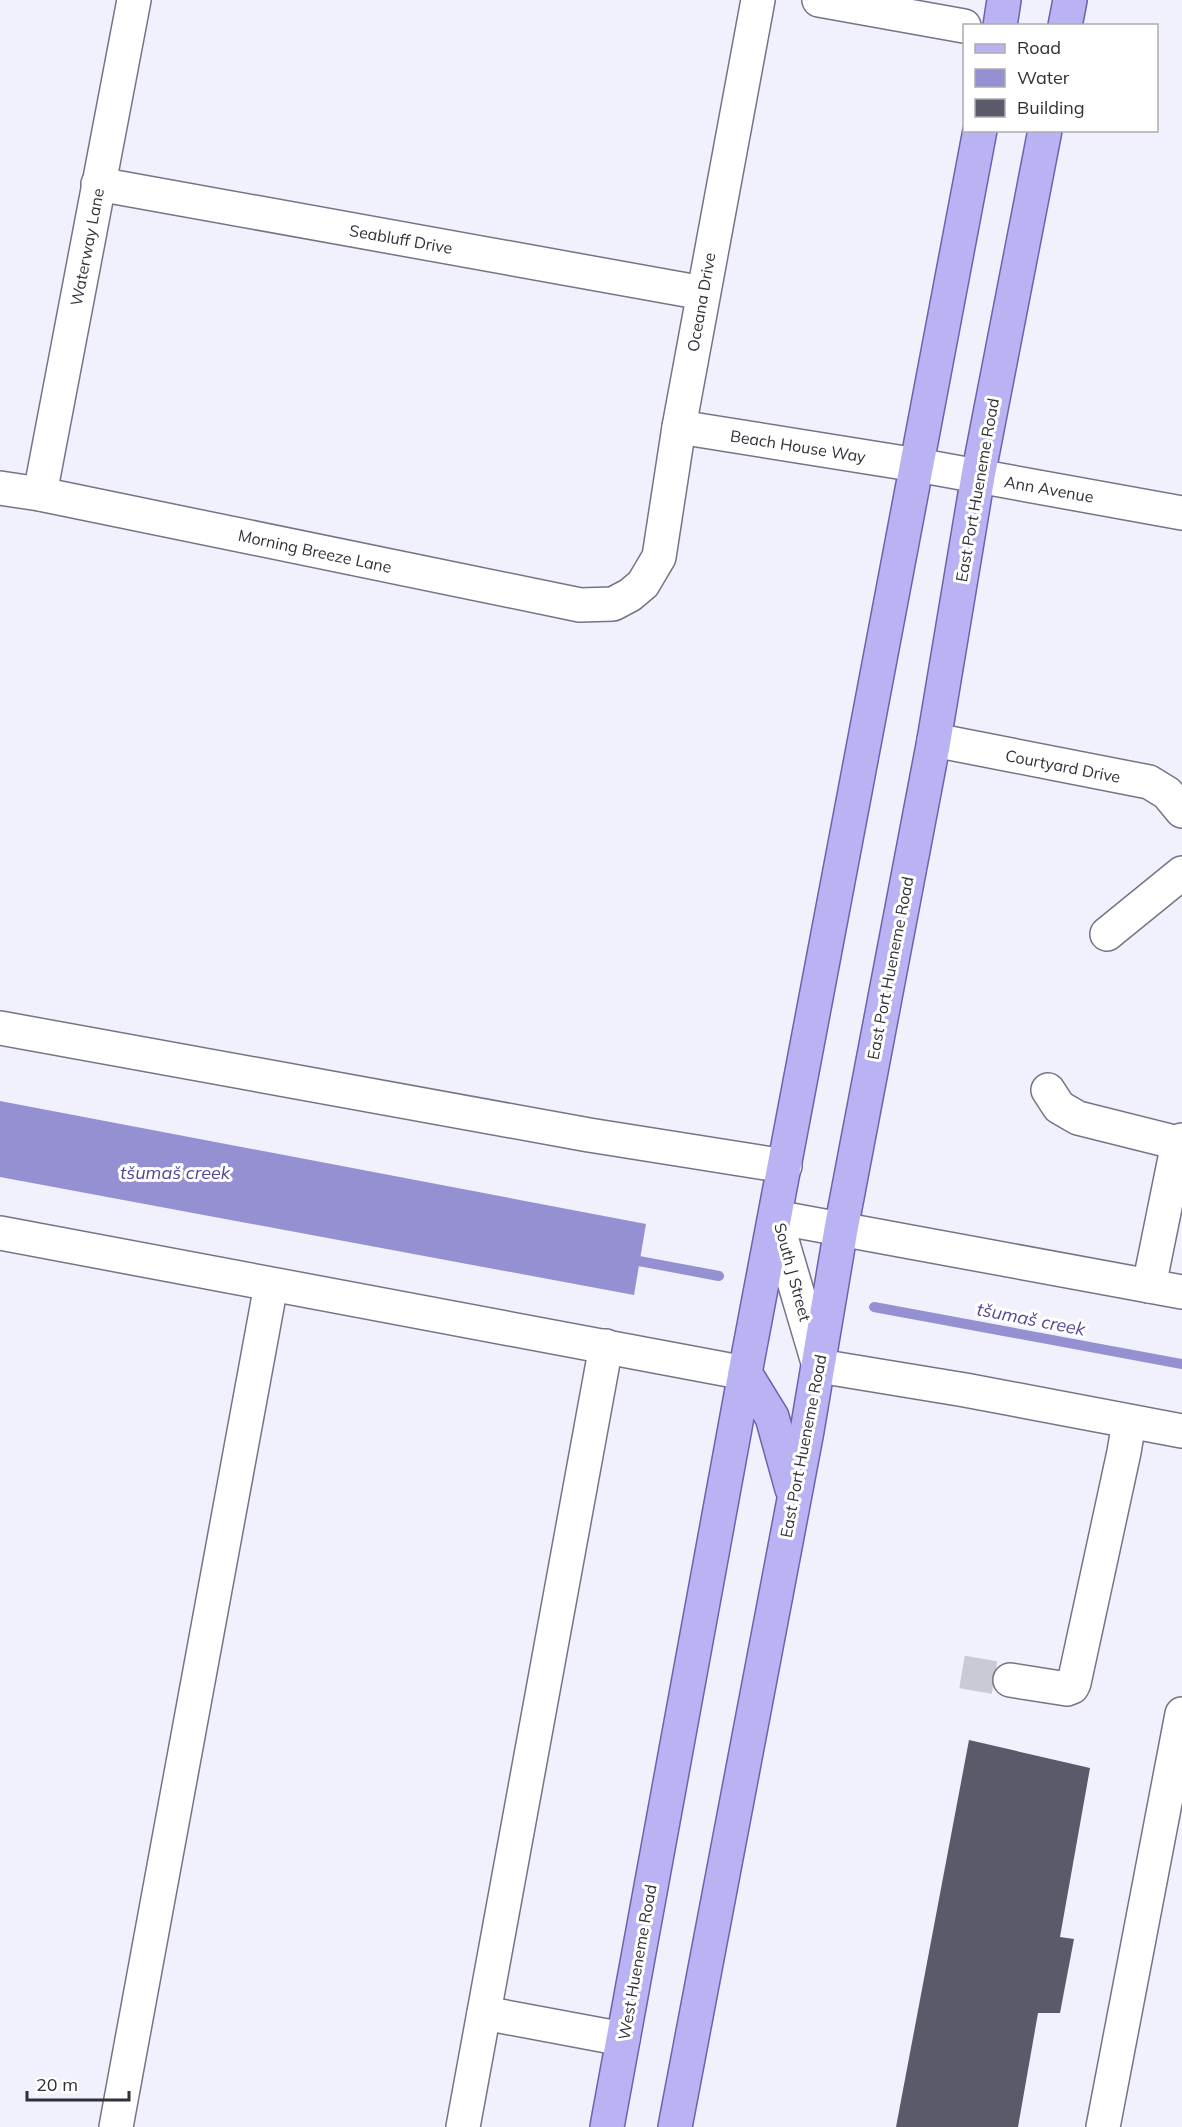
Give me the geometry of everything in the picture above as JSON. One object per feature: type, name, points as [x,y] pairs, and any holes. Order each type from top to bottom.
[{"type":"main road","points":[[1000,24],[1004,0]]},
{"type":"main road","points":[[1065,24],[1070,0]]},
{"type":"main road","points":[[794,1497],[772,1417],[745,1372],[980,132]]},
{"type":"main road","name":"East Port Hueneme Road","points":[[675,2127],[819,1366],[841,1228],[934,740],[978,476],[1045,132]]},
{"type":"main road","name":"West Hueneme Road","points":[[607,2127],[745,1372]]},
{"type":"street","name":"Waterway Lane","points":[[40,494],[134,0]]},
{"type":"street","name":"Oceana Drive","points":[[630,595],[643,584],[658,557],[703,293],[758,0]]},
{"type":"street","points":[[819,0],[963,26]]},
{"type":"street","name":"Seabluff Drive","points":[[98,184],[703,293]]},
{"type":"street","name":"Beach House Way","points":[[679,427],[917,465]]},
{"type":"street","name":"Ann Avenue","points":[[917,465],[1182,513]]},
{"type":"street","name":"Morning Breeze Lane","points":[[0,488],[40,494],[580,605],[613,604],[630,595]]},
{"type":"street","name":"Courtyard Drive","points":[[934,740],[1149,782],[1167,793],[1182,811]]},
{"type":"street","points":[[1107,934],[1182,873]]},
{"type":"street","points":[[0,1029],[589,1135],[785,1166]]},
{"type":"street","points":[[1048,1090],[1059,1107],[1078,1118],[1180,1142],[1149,1286]]},
{"type":"street","name":"South J Street","points":[[819,1366],[775,1217],[1182,1292]]},
{"type":"street","points":[[0,1233],[745,1372]]},
{"type":"street","points":[[116,2127],[271,1285]]},
{"type":"street","points":[[463,2127],[606,1346]]},
{"type":"street","points":[[819,1366],[965,1390],[1182,1431]]},
{"type":"street","points":[[1010,1680],[1067,1689],[1074,1683],[1129,1422]]},
{"type":"street","points":[[1103,2127],[1182,1714]]},
{"type":"street","points":[[484,2013],[623,2039]]},
{"type":"water","name":"tšumaš creek","points":[[0,1101],[646,1224],[634,1295],[0,1177]]},
{"type":"building","points":[[969,1740],[1090,1768],[1060,1937],[1074,1939],[1060,2013],[1038,2013],[1018,2127],[896,2127]]},
{"type":"waterway","name":"tšumaš creek","points":[[628,1259],[719,1276]]},
{"type":"waterway","name":"tšumaš creek","points":[[874,1307],[1182,1364]]},
{"type":"tunnel","points":[[962,1672],[1010,1680]]}]
